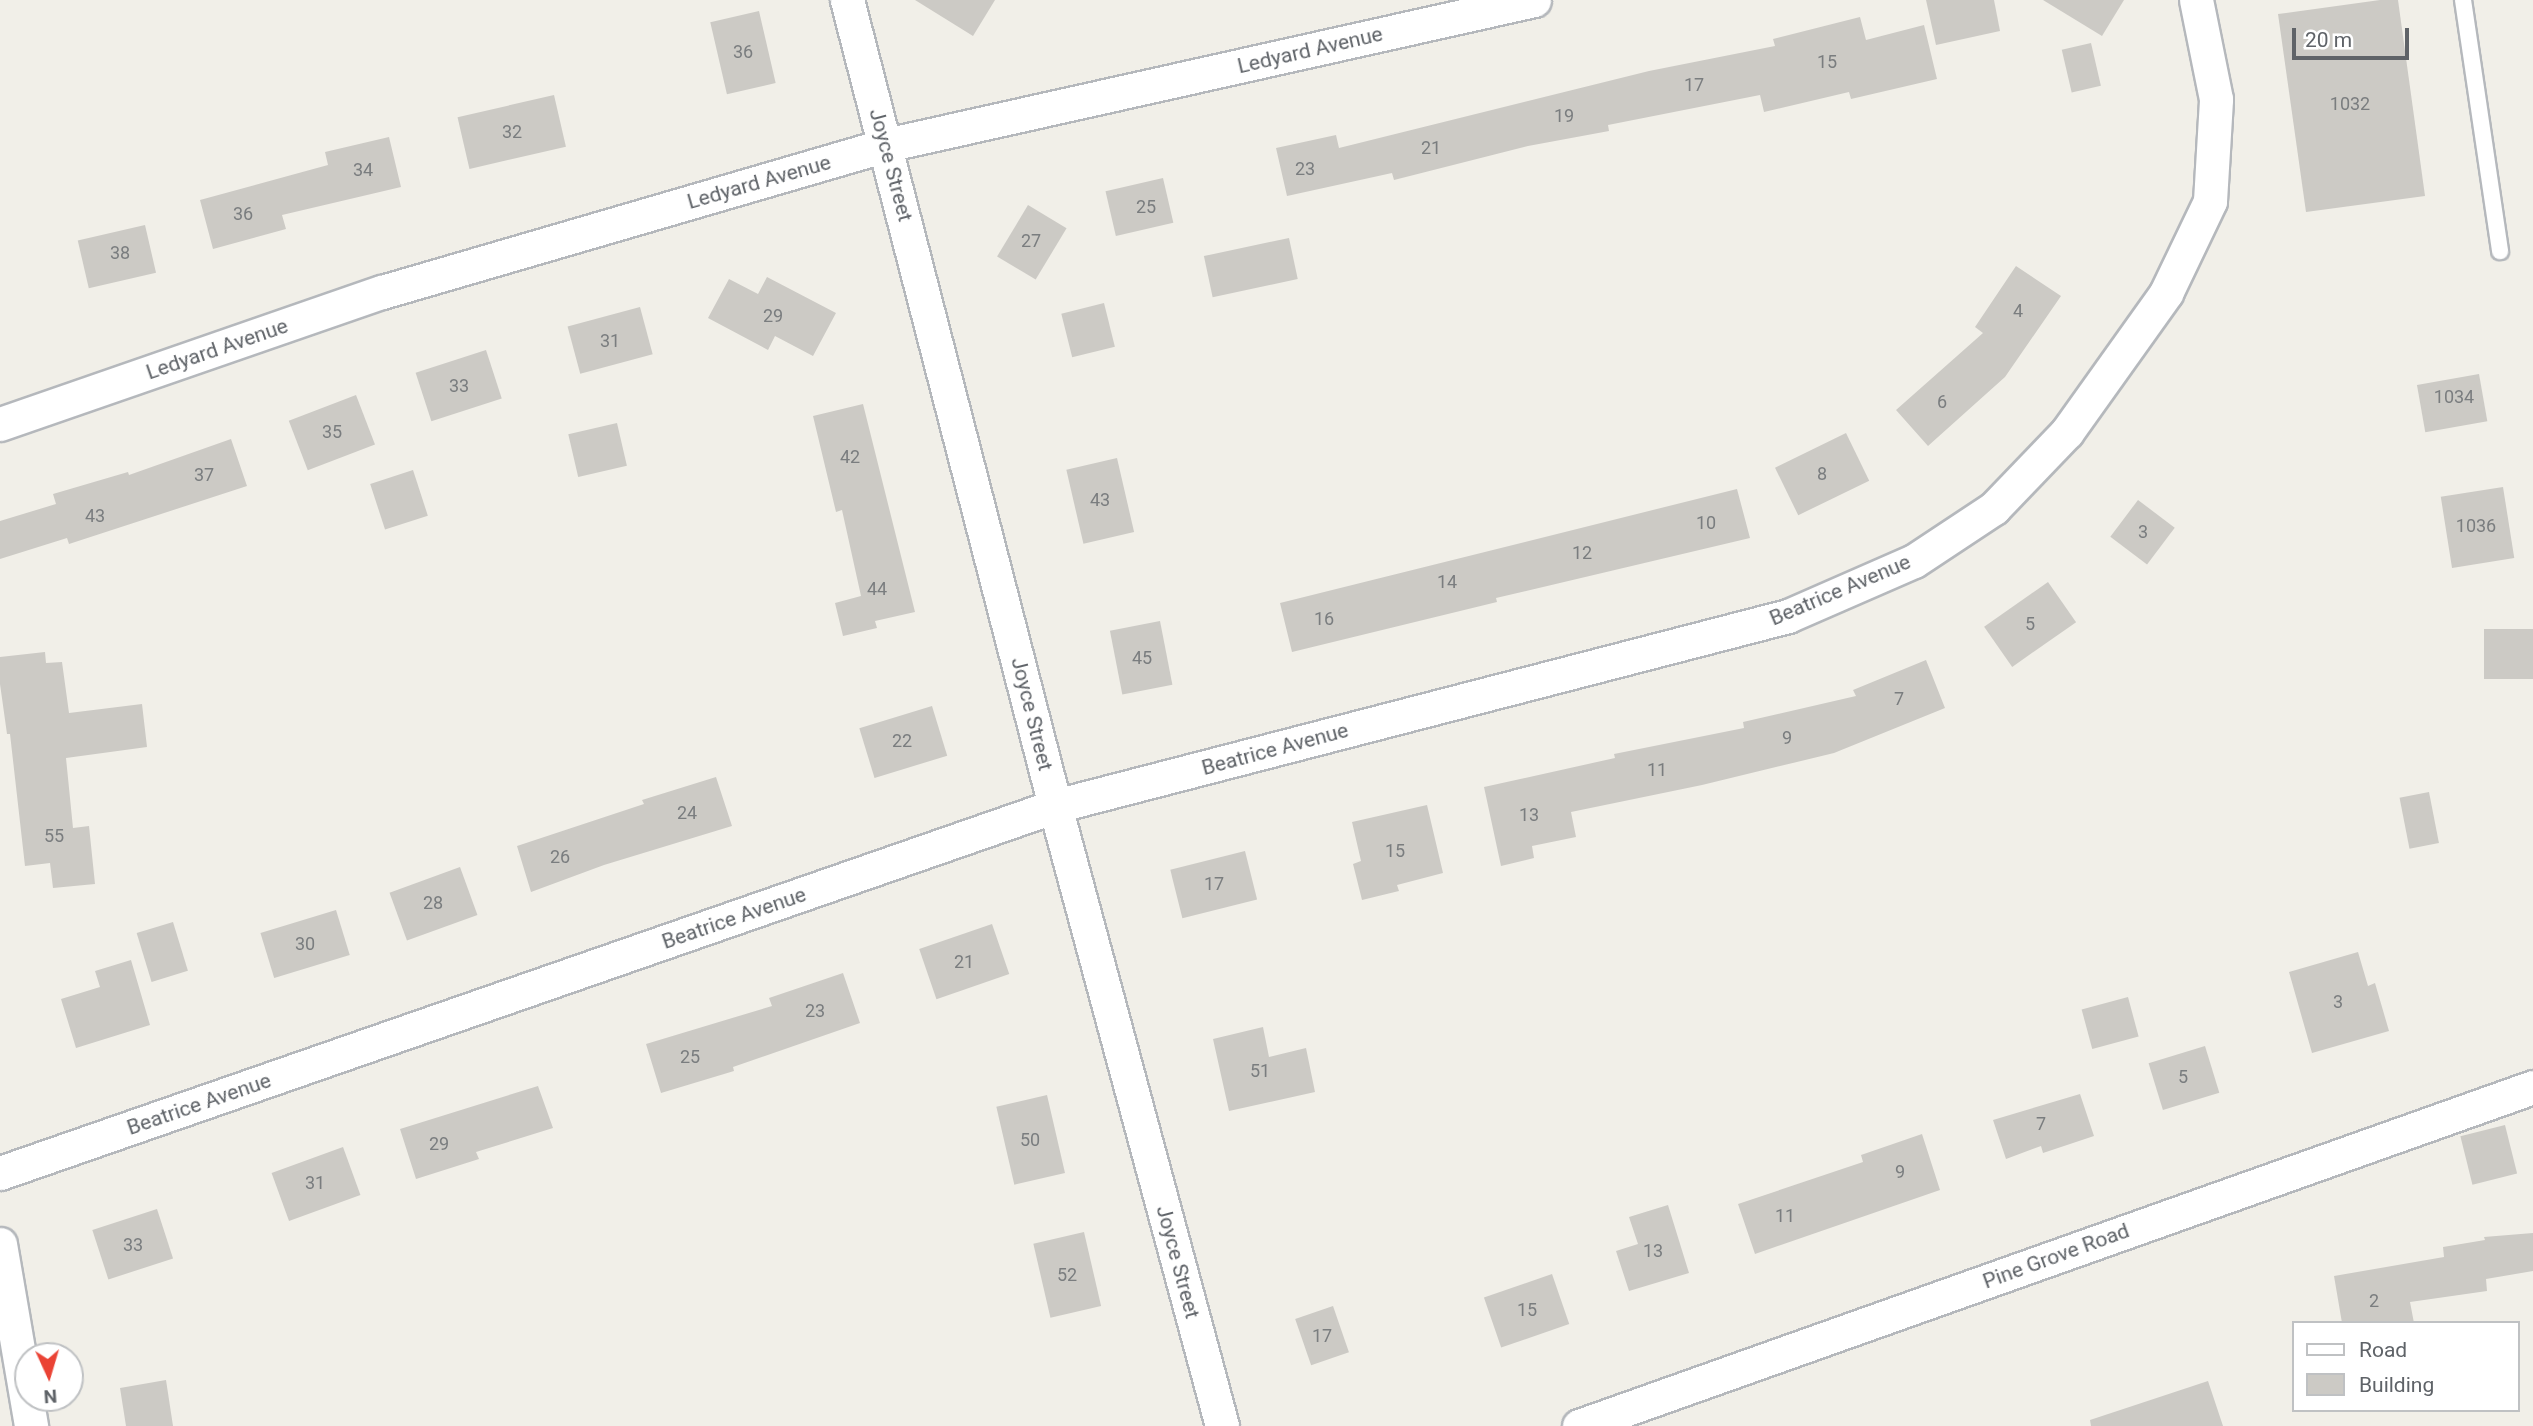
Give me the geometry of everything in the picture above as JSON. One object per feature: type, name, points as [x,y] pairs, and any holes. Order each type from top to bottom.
[{"type":"street","name":"Joyce Street","points":[[847,0],[1055,806],[1222,1426]]},
{"type":"street","name":"Ledyard Avenue","points":[[0,424],[382,292],[886,145],[1534,0]]},
{"type":"street","name":"Beatrice Avenue","points":[[0,1173],[1055,806],[1788,616],[1914,561],[1994,508],[2067,432],[2166,293],[2210,201],[2216,99],[2196,0]]},
{"type":"street","name":"Pine Grove Road","points":[[1579,1426],[2533,1087]]},
{"type":"street","points":[[0,1244],[30,1426]]},
{"type":"lane","points":[[2463,0],[2500,251]]},
{"type":"building","points":[[915,0],[995,0],[973,36]]},
{"type":"building","points":[[1926,0],[1994,0],[2000,31],[1936,45]]},
{"type":"building","points":[[2043,0],[2124,0],[2102,36]]},
{"type":"building","points":[[2398,0],[2425,196],[2306,212],[2278,14]]},
{"type":"building","points":[[759,11],[776,83],[727,94],[710,22]]},
{"type":"building","points":[[1860,17],[1866,40],[1924,25],[1937,79],[1851,99],[1849,92],[1764,112],[1760,95],[1608,125],[1609,131],[1528,146],[1394,180],[1392,173],[1287,196],[1276,148],[1336,135],[1339,148],[1649,71],[1775,46],[1773,39]]},
{"type":"building","points":[[2091,43],[2101,86],[2072,93],[2062,50]]},
{"type":"building","points":[[554,95],[566,147],[469,169],[458,117]]},
{"type":"building","points":[[389,137],[401,187],[282,215],[286,229],[213,249],[200,200],[328,165],[325,152]]},
{"type":"building","points":[[1163,178],[1173,223],[1116,236],[1106,191]]},
{"type":"building","points":[[1028,205],[1067,228],[1036,280],[997,256]]},
{"type":"building","points":[[145,225],[156,273],[89,288],[78,241]]},
{"type":"building","points":[[1289,238],[1298,279],[1213,297],[1204,256]]},
{"type":"building","points":[[2016,266],[2061,296],[2005,377],[1928,446],[1896,410],[1983,333],[1975,327]]},
{"type":"building","points":[[767,277],[836,313],[813,356],[775,336],[768,350],[708,318],[729,279],[758,294]]},
{"type":"building","points":[[1104,303],[1115,347],[1072,357],[1061,314]]},
{"type":"building","points":[[640,307],[653,354],[580,374],[568,326]]},
{"type":"building","points":[[486,350],[502,399],[431,421],[416,373]]},
{"type":"building","points":[[2479,374],[2487,421],[2425,432],[2417,385]]},
{"type":"building","points":[[356,395],[375,444],[308,470],[289,421]]},
{"type":"building","points":[[863,404],[915,612],[875,621],[877,628],[843,636],[835,603],[861,596],[842,510],[836,512],[813,416]]},
{"type":"building","points":[[617,423],[627,466],[578,477],[568,434]]},
{"type":"building","points":[[1846,433],[1869,481],[1798,515],[1775,468]]},
{"type":"building","points":[[231,439],[247,486],[69,544],[67,538],[0,559],[0,521],[56,504],[53,494],[128,472],[129,475]]},
{"type":"building","points":[[1117,458],[1134,532],[1083,544],[1066,470]]},
{"type":"building","points":[[413,470],[428,516],[385,530],[370,484]]},
{"type":"building","points":[[2503,487],[2514,558],[2452,568],[2441,497]]},
{"type":"building","points":[[1737,489],[1750,538],[1496,598],[1497,602],[1292,652],[1280,603]]},
{"type":"building","points":[[2138,500],[2175,528],[2147,564],[2110,537]]},
{"type":"building","points":[[2048,582],[2076,622],[2012,667],[1984,627]]},
{"type":"building","points":[[1160,621],[1172,685],[1122,695],[1110,631]]},
{"type":"building","points":[[2484,629],[2533,629],[2533,679],[2484,679]]},
{"type":"building","points":[[45,652],[46,663],[62,662],[69,713],[142,704],[147,747],[66,758],[73,828],[89,826],[95,884],[53,888],[50,863],[25,866],[10,734],[7,734],[0,684],[0,657]]},
{"type":"building","points":[[1926,660],[1945,708],[1834,753],[1702,785],[1571,812],[1576,837],[1532,846],[1534,858],[1501,866],[1484,787],[1615,758],[1614,754],[1744,728],[1743,722],[1856,696],[1853,690]]},
{"type":"building","points":[[932,706],[947,756],[875,778],[859,728]]},
{"type":"building","points":[[716,777],[732,826],[604,865],[531,892],[517,846],[644,804],[642,800]]},
{"type":"building","points":[[2429,792],[2439,843],[2409,849],[2400,798]]},
{"type":"building","points":[[1427,805],[1443,873],[1397,885],[1399,891],[1362,900],[1353,864],[1361,861],[1352,822]]},
{"type":"building","points":[[1245,851],[1257,900],[1182,918],[1170,870]]},
{"type":"building","points":[[460,867],[477,915],[407,941],[390,893]]},
{"type":"building","points":[[336,910],[350,955],[274,978],[260,933]]},
{"type":"building","points":[[173,922],[188,971],[152,982],[137,933]]},
{"type":"building","points":[[992,924],[1009,974],[936,999],[919,949]]},
{"type":"building","points":[[2358,952],[2368,986],[2375,983],[2389,1031],[2312,1053],[2289,972]]},
{"type":"building","points":[[131,960],[150,1025],[76,1048],[61,999],[100,987],[95,971]]},
{"type":"building","points":[[843,973],[860,1023],[733,1067],[734,1071],[661,1093],[646,1044],[772,1006],[769,998]]},
{"type":"building","points":[[2128,997],[2139,1037],[2092,1049],[2082,1009]]},
{"type":"building","points":[[1263,1027],[1269,1057],[1306,1048],[1315,1092],[1229,1111],[1213,1039]]},
{"type":"building","points":[[2205,1046],[2219,1093],[2163,1110],[2149,1063]]},
{"type":"building","points":[[538,1086],[553,1128],[476,1152],[479,1159],[416,1179],[400,1129]]},
{"type":"building","points":[[2080,1094],[2094,1136],[2043,1153],[2041,1146],[2006,1159],[1993,1120]]},
{"type":"building","points":[[1047,1095],[1065,1173],[1014,1185],[996,1107]]},
{"type":"building","points":[[2505,1125],[2517,1174],[2472,1185],[2460,1136]]},
{"type":"building","points":[[1922,1134],[1940,1190],[1755,1254],[1738,1204],[1863,1162],[1861,1155]]},
{"type":"building","points":[[343,1147],[360,1195],[289,1221],[272,1173]]},
{"type":"building","points":[[1668,1205],[1689,1273],[1629,1291],[1616,1251],[1638,1244],[1629,1217]]},
{"type":"building","points":[[157,1209],[173,1258],[108,1279],[92,1230]]},
{"type":"building","points":[[1084,1232],[1101,1306],[1050,1318],[1033,1244]]},
{"type":"building","points":[[2533,1233],[2533,1271],[2486,1279],[2487,1291],[2410,1302],[2414,1321],[2342,1321],[2334,1276],[2444,1257],[2443,1247],[2485,1240],[2484,1237]]},
{"type":"building","points":[[1552,1274],[1569,1324],[1501,1348],[1484,1297]]},
{"type":"building","points":[[1333,1306],[1349,1352],[1311,1365],[1295,1319]]},
{"type":"building","points":[[166,1380],[173,1426],[126,1426],[120,1388]]},
{"type":"building","points":[[2208,1381],[2223,1426],[2091,1426],[2090,1420]]}]
